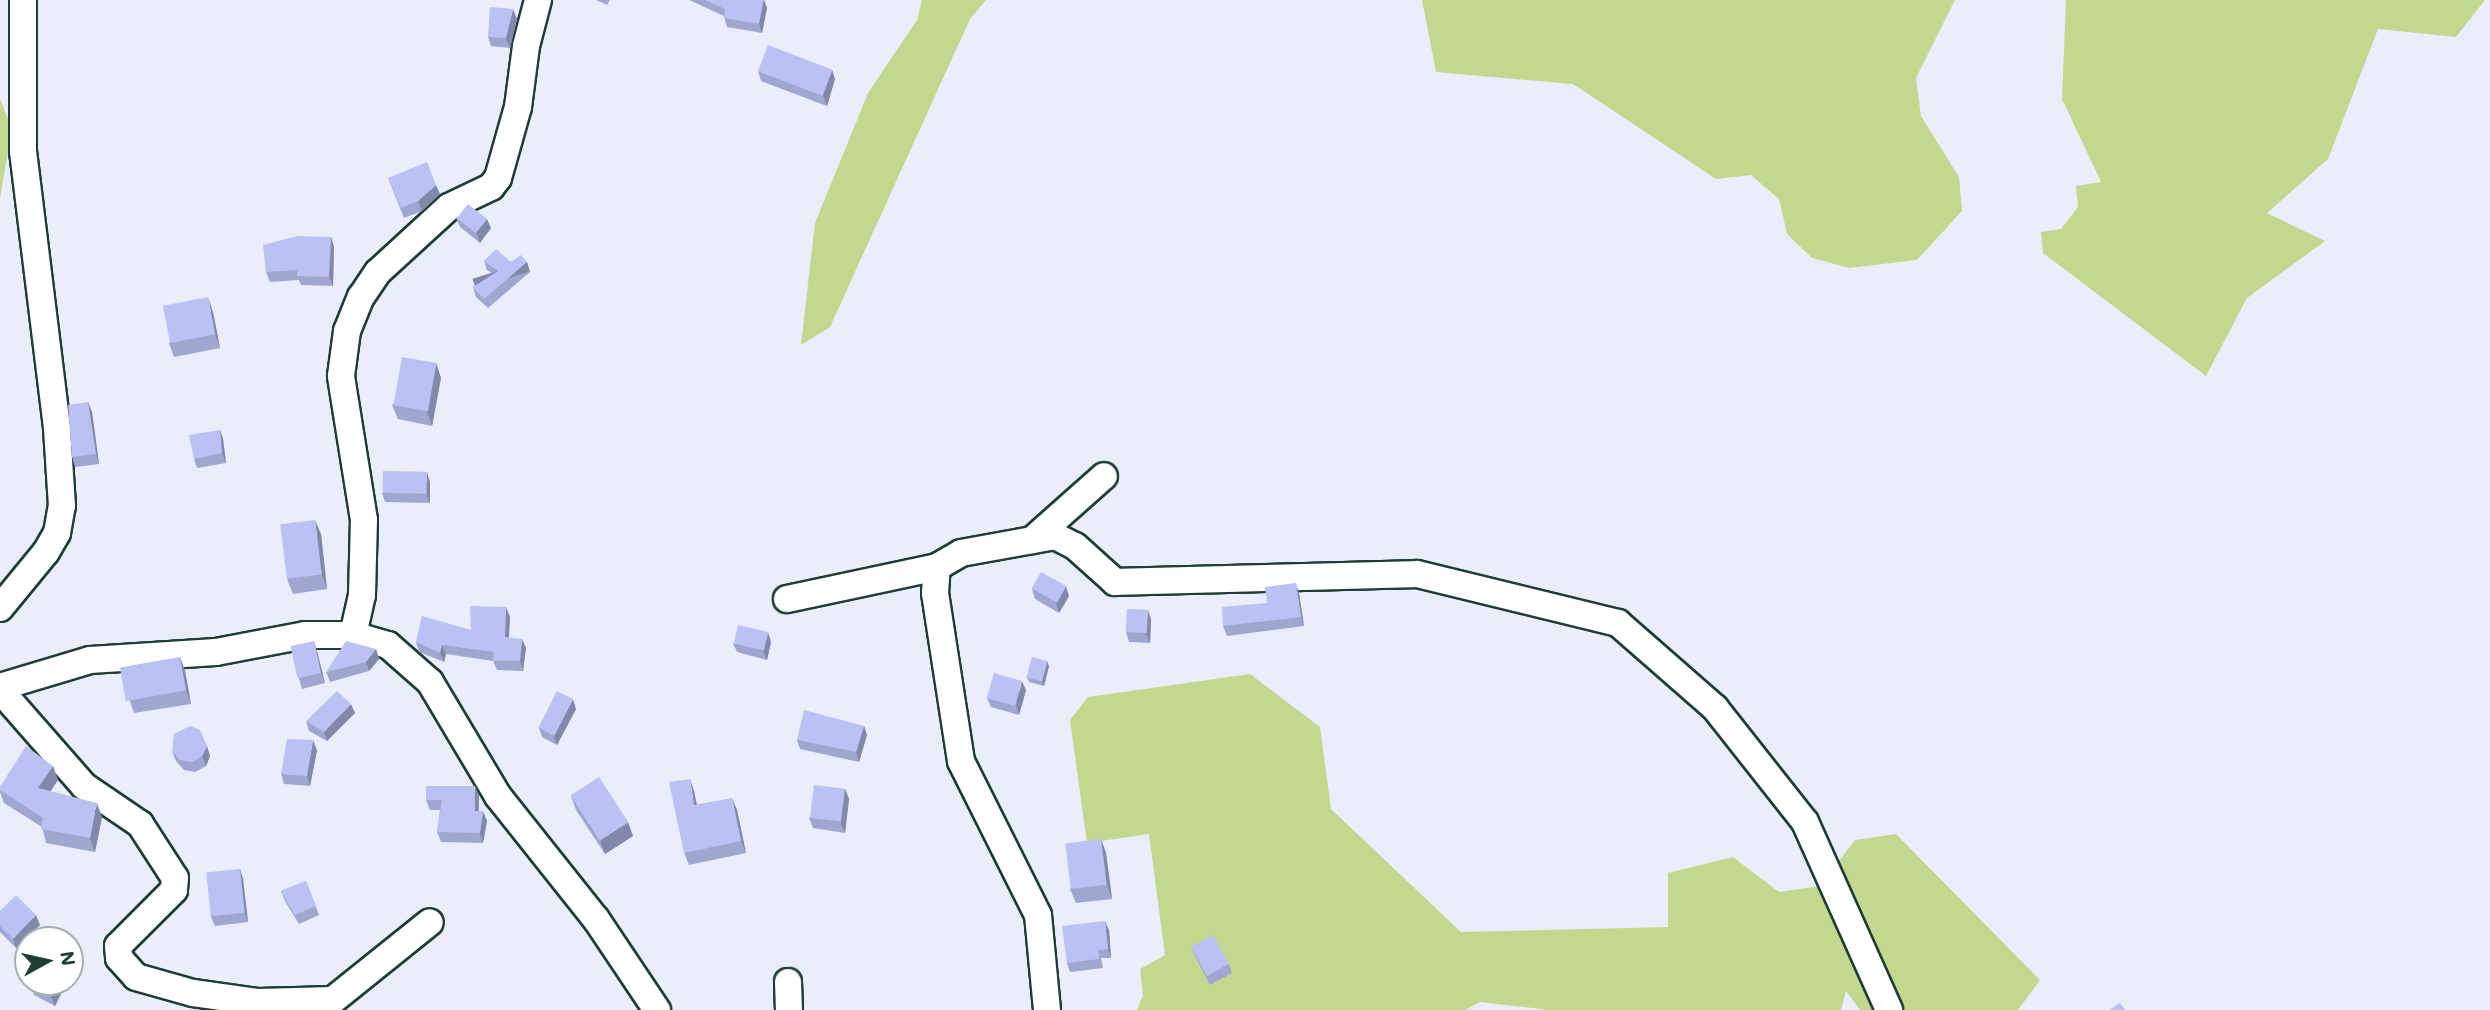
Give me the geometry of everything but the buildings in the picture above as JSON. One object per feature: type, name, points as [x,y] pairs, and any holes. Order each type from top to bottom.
[{"type":"street","points":[[0,608],[46,552],[57,533],[62,506],[57,428],[23,151],[23,0]]},
{"type":"street","points":[[353,635],[362,595],[364,520],[341,376],[347,331],[361,297],[378,272],[449,207],[491,187],[498,178],[518,107],[526,46],[538,0]]},
{"type":"street","points":[[1031,540],[1104,476]]},
{"type":"street","points":[[787,599],[937,567],[961,553],[1055,536],[1074,546],[1115,582],[1416,574],[1618,623],[1715,708],[1805,822],[1889,1010]]},
{"type":"street","points":[[937,567],[934,593],[961,761],[1038,915],[1047,1010]]},
{"type":"street","points":[[430,922],[333,1000],[256,1006],[153,984],[122,964],[117,950],[122,938],[174,891],[175,878],[140,824],[85,786],[0,688],[90,660],[216,652],[305,635],[353,635],[388,645],[430,682],[498,796],[596,919],[657,1010]]},
{"type":"street","points":[[788,982],[789,1010]]},
{"type":"green space","points":[[922,0],[986,0],[970,19],[830,327],[801,345],[815,223],[868,93],[917,20]]},
{"type":"green space","points":[[1422,0],[1955,0],[1916,78],[1921,116],[1959,177],[1962,211],[1917,260],[1849,268],[1812,258],[1787,234],[1779,199],[1751,175],[1716,179],[1573,84],[1436,72]]},
{"type":"green space","points":[[2066,0],[2485,0],[2456,37],[2378,29],[2328,159],[2267,213],[2325,241],[2247,298],[2206,376],[2043,253],[2041,232],[2061,229],[2078,207],[2076,186],[2101,182],[2062,99]]},
{"type":"green space","points":[[0,99],[12,129],[0,198]]},
{"type":"green space","points":[[1250,674],[1320,727],[1331,809],[1461,932],[1668,927],[1668,873],[1733,857],[1779,892],[1820,886],[1855,840],[1896,834],[2040,980],[2018,1010],[1860,1010],[1846,991],[1841,1010],[1549,1010],[1480,1002],[1465,1010],[1137,1010],[1143,995],[1140,969],[1165,955],[1149,834],[1087,843],[1070,720],[1088,697]]}]
